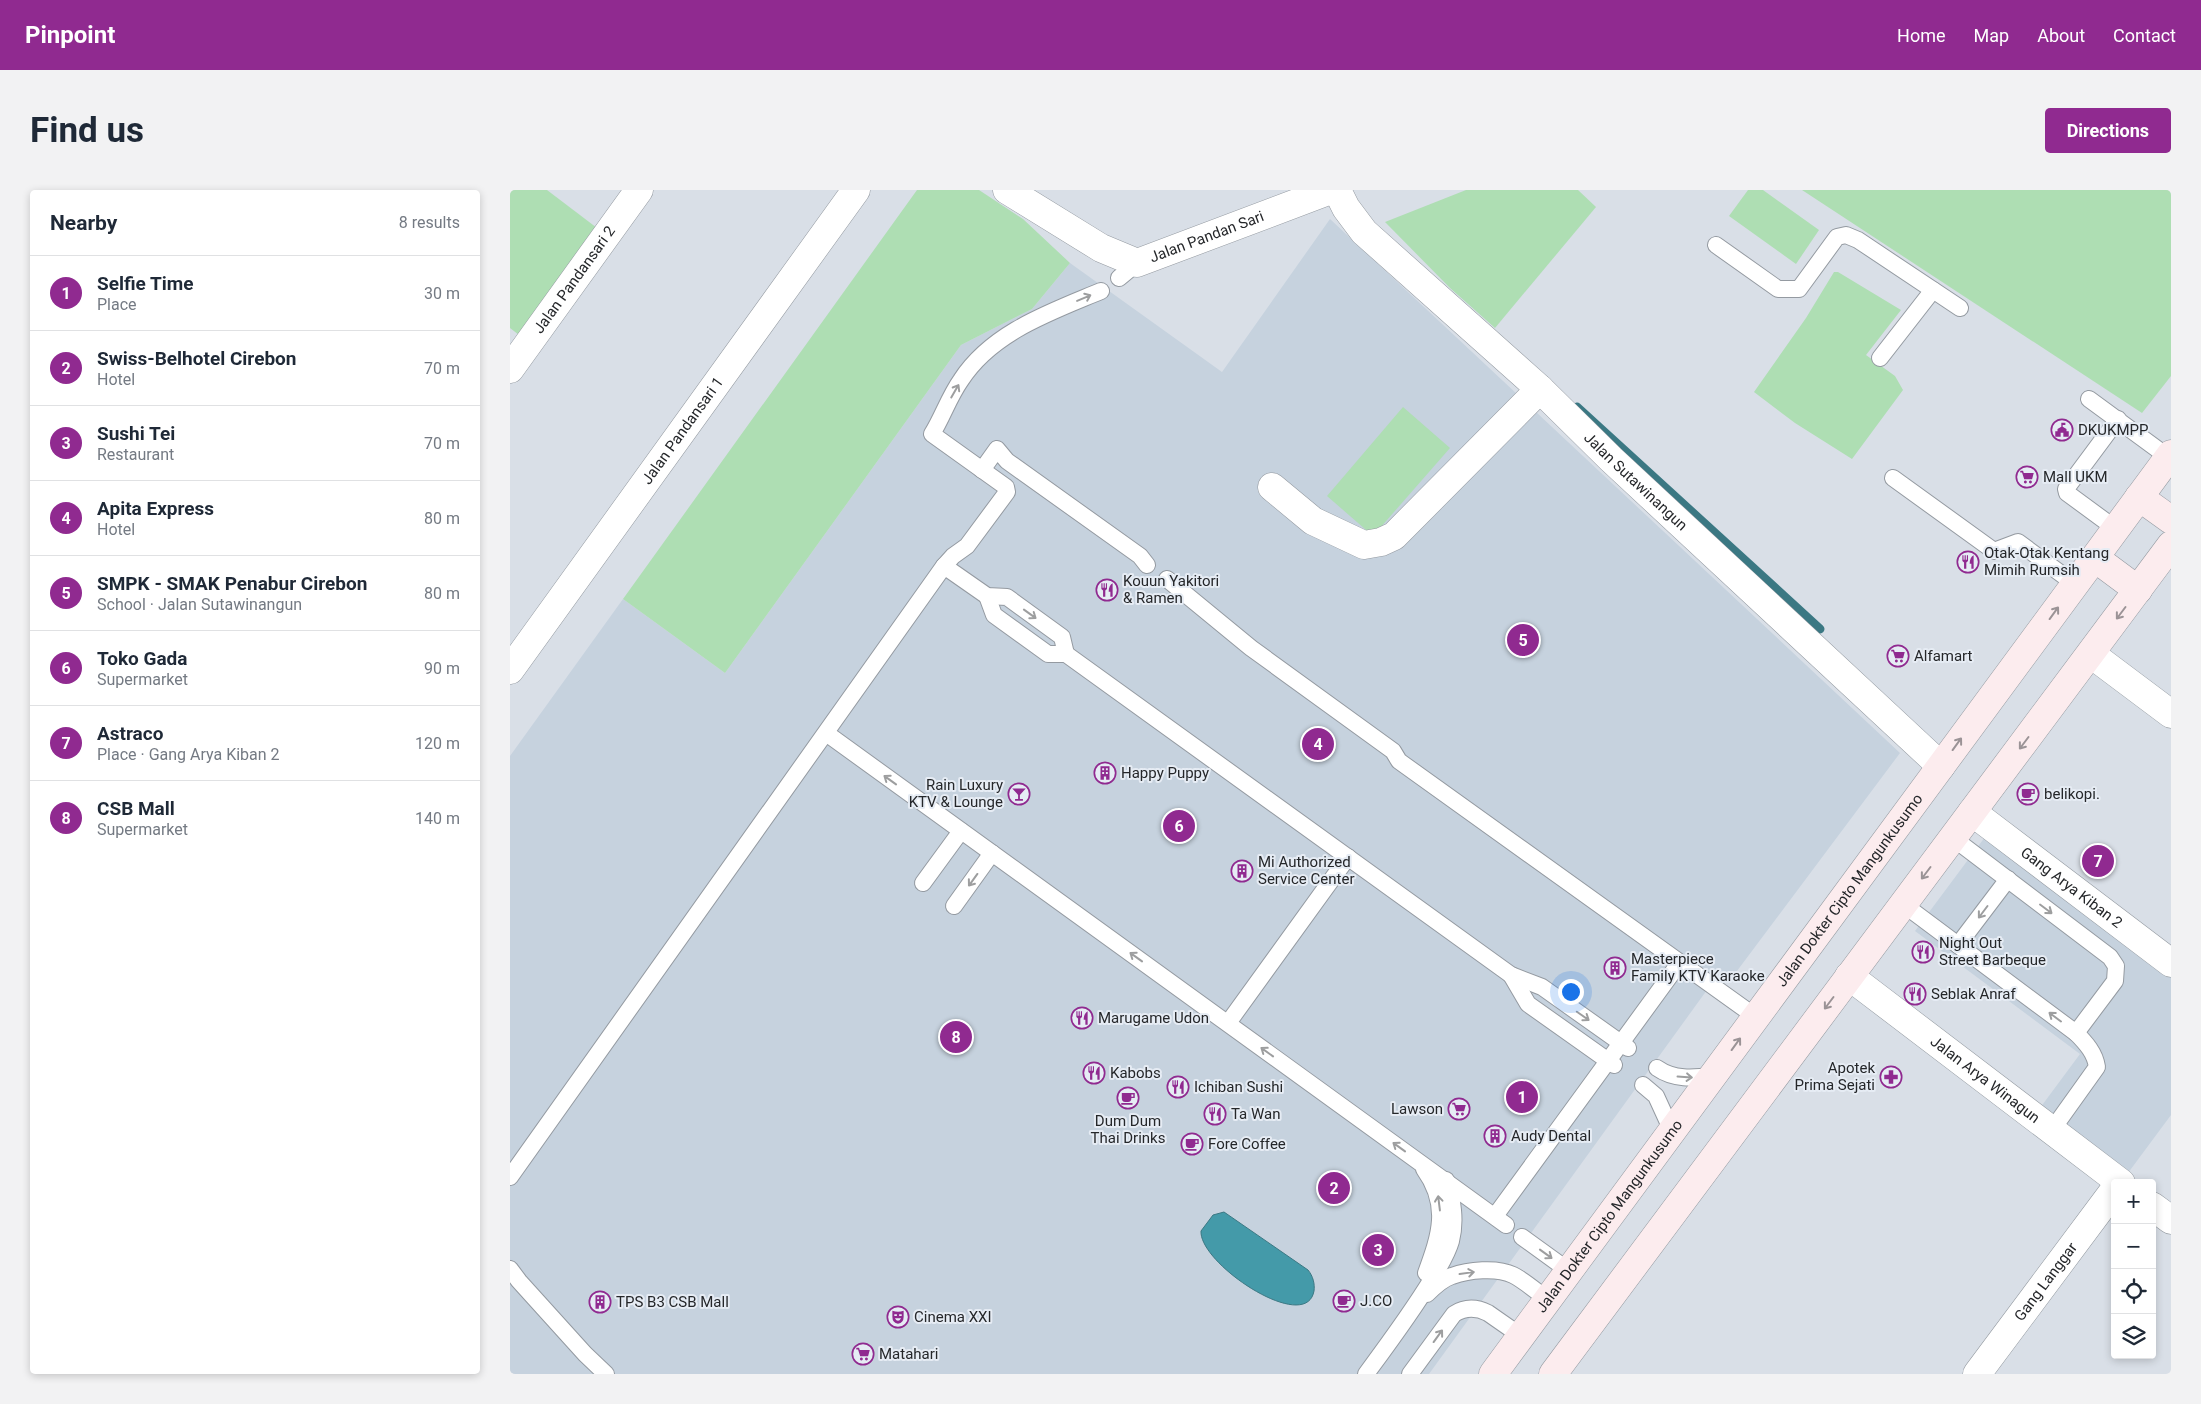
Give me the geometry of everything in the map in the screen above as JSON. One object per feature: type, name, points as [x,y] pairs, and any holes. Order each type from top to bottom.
[{"type":"main road","name":"Jalan Dokter Cipto Mangunkusumo","points":[[1493,1374],[2170,456]]},
{"type":"main road","points":[[2139,497],[2171,520]]},
{"type":"main road","points":[[1553,1374],[2171,545]]},
{"type":"main road","points":[[2095,558],[2138,590]]},
{"type":"street","name":"Jalan Pandansari 2","points":[[510,369],[639,190]]},
{"type":"street","name":"Jalan Pandansari 1","points":[[510,670],[856,190]]},
{"type":"street","name":"Jalan Pandan Sari","points":[[1007,190],[1101,248],[1128,270],[1331,190]]},
{"type":"street","name":"Jalan Sutawinangun","points":[[1337,190],[1346,208],[1364,232],[1540,389],[1611,459],[1941,766]]},
{"type":"street","points":[[1272,487],[1313,521],[1339,535],[1364,545],[1381,542],[1394,536],[1540,389]]},
{"type":"street","points":[[2090,654],[2171,714]]},
{"type":"street","name":"Gang Arya Kiban 2","points":[[1972,812],[2171,963]]},
{"type":"street","name":"Jalan Arya Winagun","points":[[1849,976],[2052,1130],[2113,1179]]},
{"type":"street","name":"Gang Langgar","points":[[1977,1374],[2111,1195]]},
{"type":"street","points":[[2156,1209],[2171,1220]]},
{"type":"lane","points":[[1716,245],[1778,289],[1788,290],[1799,289],[1837,237],[1846,235],[1858,240],[1960,308]]},
{"type":"lane","points":[[1880,358],[1933,290]]},
{"type":"lane","points":[[510,1177],[944,566],[953,556],[967,546],[1007,492],[1006,487],[932,434],[961,379],[978,359],[997,342],[1043,316],[1100,291]]},
{"type":"lane","points":[[2089,399],[2170,456]]},
{"type":"lane","points":[[2116,529],[2067,493],[2066,489],[2118,419]]},
{"type":"lane","points":[[982,470],[997,449],[1007,461],[1100,522],[1140,556],[1147,565]]},
{"type":"lane","points":[[1893,478],[1994,551],[2018,542],[2075,584]]},
{"type":"lane","points":[[944,566],[987,596],[1007,597],[1062,637],[1066,654]]},
{"type":"lane","points":[[1167,579],[1251,648],[1394,751],[1399,761],[1756,1017]]},
{"type":"lane","points":[[987,596],[994,615],[1048,654],[1066,654],[1511,975],[1542,987],[1625,1046]]},
{"type":"lane","points":[[826,733],[1501,1220],[1625,1046],[1675,969]]},
{"type":"lane","points":[[923,883],[961,831]]},
{"type":"lane","points":[[1953,838],[2008,879],[2065,932],[2110,957],[2116,966],[2115,981],[2076,1033]]},
{"type":"lane","points":[[954,906],[992,854]]},
{"type":"lane","points":[[1228,1024],[1348,857]]},
{"type":"lane","points":[[1958,945],[2008,879]]},
{"type":"lane","points":[[1903,904],[1958,945],[2023,988],[2076,1033],[2092,1051],[2097,1067],[2052,1130]]},
{"type":"lane","points":[[1511,975],[1528,1004],[1612,1063]]},
{"type":"lane","points":[[1657,1068],[1668,1075],[1693,1078],[1712,1076]]},
{"type":"lane","points":[[1642,1085],[1656,1096],[1672,1131]]},
{"type":"lane","points":[[1414,1308],[1435,1249],[1441,1222],[1438,1195],[1433,1182],[1419,1161]]},
{"type":"lane","points":[[1366,1374],[1414,1308],[1447,1253],[1452,1239],[1452,1208],[1446,1180]]},
{"type":"lane","points":[[1522,1237],[1569,1271]]},
{"type":"lane","points":[[510,1269],[578,1347],[606,1374]]},
{"type":"lane","points":[[1414,1308],[1440,1282],[1451,1276],[1469,1272],[1493,1271],[1512,1275],[1548,1300]]},
{"type":"lane","points":[[1410,1374],[1454,1314],[1462,1308],[1488,1312],[1520,1336]]},
{"type":"shaded area","points":[[1330,219],[1900,753],[1731,979],[1720,972],[1429,1374],[510,1374],[510,756],[623,599],[725,673],[961,345],[1032,309],[1070,263],[1222,372]]},
{"type":"shaded area","points":[[1988,833],[2171,970],[2171,1115],[2128,1173],[2040,1108],[2080,1054],[1915,931]]},
{"type":"green space","points":[[510,190],[547,190],[601,231],[523,338],[510,328]]},
{"type":"green space","points":[[917,190],[979,190],[1023,219],[1070,263],[1032,309],[961,345],[725,673],[623,599]]},
{"type":"green space","points":[[1466,190],[1578,190],[1596,207],[1495,328],[1450,288],[1385,222]]},
{"type":"green space","points":[[1748,190],[1763,190],[1819,230],[1796,264],[1729,216]]},
{"type":"green space","points":[[1802,190],[2171,190],[2171,376],[2142,413]]},
{"type":"green space","points":[[1834,272],[1838,272],[1901,310],[1866,355],[1895,376],[1903,390],[1852,459],[1795,423],[1754,392],[1806,318]]},
{"type":"green space","points":[[1403,407],[1450,448],[1373,536],[1327,496]]},
{"type":"water","points":[[1224,1212],[1308,1270],[1314,1283],[1314,1291],[1307,1302],[1293,1305],[1274,1300],[1254,1290],[1234,1276],[1217,1260],[1205,1245],[1201,1231],[1213,1215]]},
{"type":"waterway","points":[[1577,407],[1820,629]]},
{"type":"place","name":"DKUKMPP","points":[[2062,430]]},
{"type":"place","name":"Mall UKM","points":[[2027,477]]},
{"type":"place","name":"Otak-Otak Kentang Mimih Rumsih","points":[[1968,562]]},
{"type":"place","name":"Kouun Yakitori & Ramen","points":[[1107,590]]},
{"type":"place","name":"SMPK - SMAK Penabur Cirebon","points":[[1523,640]]},
{"type":"place","name":"Alfamart","points":[[1898,656]]},
{"type":"place","name":"Apita Express","points":[[1318,744]]},
{"type":"place","name":"Happy Puppy","points":[[1105,773]]},
{"type":"place","name":"Rain Luxury KTV & Lounge","points":[[1019,794]]},
{"type":"place","name":"belikopi.","points":[[2028,794]]},
{"type":"place","name":"Toko Gada","points":[[1179,826]]},
{"type":"place","name":"Astraco","points":[[2098,861]]},
{"type":"place","name":"Mi Authorized Service Center","points":[[1242,871]]},
{"type":"place","name":"Night Out Street Barbeque","points":[[1923,952]]},
{"type":"place","name":"Masterpiece Family KTV Karaoke","points":[[1615,968]]},
{"type":"place","name":"Seblak Anraf","points":[[1915,994]]},
{"type":"place","name":"Marugame Udon","points":[[1082,1018]]},
{"type":"place","name":"CSB Mall","points":[[956,1037]]},
{"type":"place","name":"Kabobs","points":[[1094,1073]]},
{"type":"place","name":"Apotek Prima Sejati","points":[[1891,1077]]},
{"type":"place","name":"Ichiban Sushi","points":[[1178,1087]]},
{"type":"place","name":"Selfie Time","points":[[1522,1097]]},
{"type":"place","name":"Dum Dum Thai Drinks","points":[[1128,1098]]},
{"type":"place","name":"Lawson","points":[[1459,1109]]},
{"type":"place","name":"Ta Wan","points":[[1215,1114]]},
{"type":"place","name":"Audy Dental","points":[[1495,1136]]},
{"type":"place","name":"Fore Coffee","points":[[1192,1144]]},
{"type":"place","name":"Swiss-Belhotel Cirebon","points":[[1334,1188]]},
{"type":"place","name":"Sushi Tei","points":[[1378,1250]]},
{"type":"place","name":"J.CO","points":[[1344,1301]]},
{"type":"place","name":"TPS B3 CSB Mall","points":[[600,1302]]},
{"type":"place","name":"Cinema XXI","points":[[898,1317]]},
{"type":"place","name":"Matahari","points":[[863,1354]]}]
